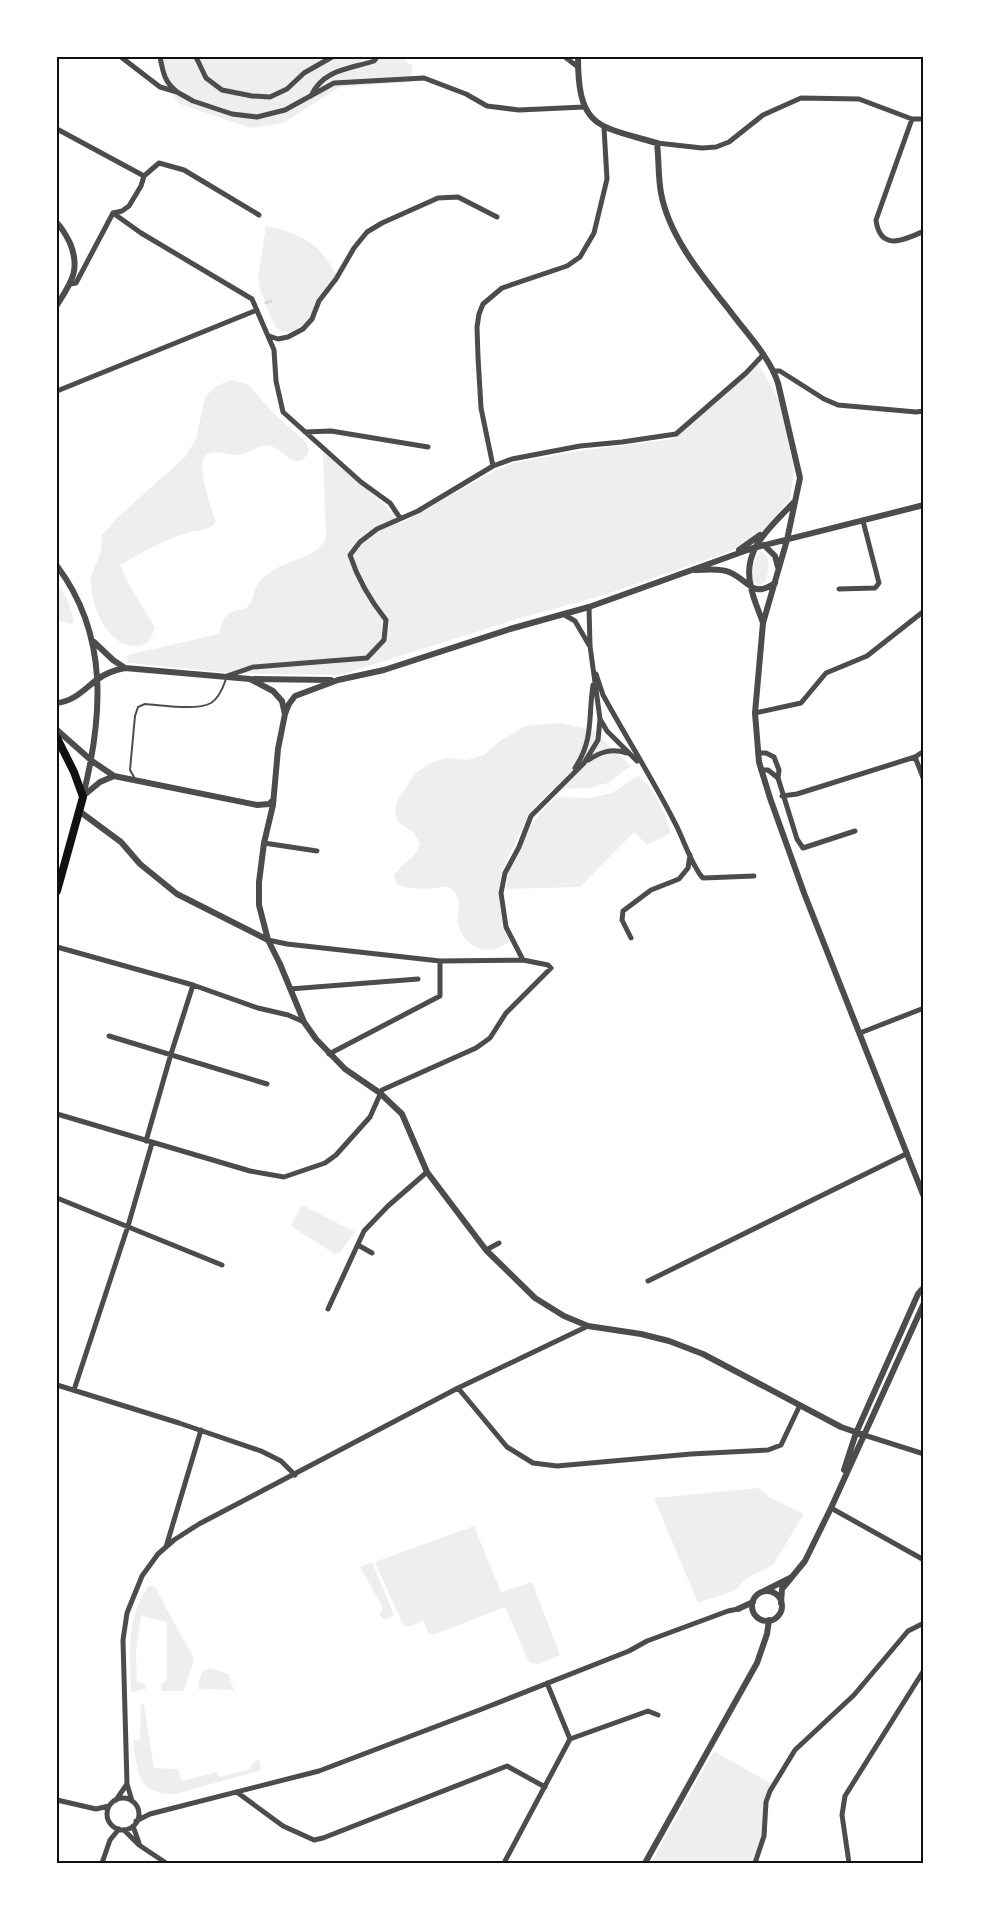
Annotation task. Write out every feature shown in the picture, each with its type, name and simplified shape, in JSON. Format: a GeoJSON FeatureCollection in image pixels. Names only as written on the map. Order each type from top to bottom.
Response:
{"type":"FeatureCollection","features":[{"type":"Feature","properties":{"kind":"main road"},"geometry":{"type":"LineString","coordinates":[[57,738],[74,772],[83,797],[57,891]]}},
{"type":"Feature","properties":{"kind":"street"},"geometry":{"type":"LineString","coordinates":[[120,57],[160,87],[177,92]]}},
{"type":"Feature","properties":{"kind":"street"},"geometry":{"type":"LineString","coordinates":[[160,57],[167,84],[177,92],[192,101],[232,114],[257,117],[285,110],[333,83],[424,78],[466,94],[487,106],[519,110],[584,107]]}},
{"type":"Feature","properties":{"kind":"street"},"geometry":{"type":"LineString","coordinates":[[196,57],[206,78],[222,90],[270,97],[287,89],[304,74],[332,57]]}},
{"type":"Feature","properties":{"kind":"street"},"geometry":{"type":"LineString","coordinates":[[310,98],[315,87],[324,78],[348,67],[374,61],[377,57]]}},
{"type":"Feature","properties":{"kind":"street"},"geometry":{"type":"LineString","coordinates":[[565,57],[578,67]]}},
{"type":"Feature","properties":{"kind":"street"},"geometry":{"type":"LineString","coordinates":[[578,57],[584,107],[592,119],[604,128],[657,143],[702,148],[716,147],[729,142],[763,116],[801,98],[859,99],[912,118],[924,119]]}},
{"type":"Feature","properties":{"kind":"street"},"geometry":{"type":"LineString","coordinates":[[912,118],[876,220],[880,232],[891,240],[904,240],[924,231]]}},
{"type":"Feature","properties":{"kind":"street"},"geometry":{"type":"LineString","coordinates":[[493,466],[481,408],[477,327],[479,314],[483,304],[502,288],[567,266],[580,258],[594,233],[607,179],[604,128]]}},
{"type":"Feature","properties":{"kind":"street"},"geometry":{"type":"LineString","coordinates":[[57,129],[144,176]]}},
{"type":"Feature","properties":{"kind":"street"},"geometry":{"type":"LineString","coordinates":[[657,143],[661,192],[665,209],[681,242],[705,280],[774,371],[799,466],[800,478],[787,540],[763,623],[756,713],[758,753],[761,770],[804,893],[924,1197]]}},
{"type":"Feature","properties":{"kind":"street"},"geometry":{"type":"LineString","coordinates":[[70,284],[76,283],[114,213],[129,206],[144,176],[159,164],[184,170],[259,215]]}},
{"type":"Feature","properties":{"kind":"street"},"geometry":{"type":"LineString","coordinates":[[269,336],[278,339],[288,337],[303,329],[312,319],[319,302],[354,248],[367,231],[382,223],[438,198],[458,197],[497,217]]}},
{"type":"Feature","properties":{"kind":"street"},"geometry":{"type":"LineString","coordinates":[[114,213],[141,233],[252,299],[274,350],[276,381],[283,412],[361,482],[390,503],[400,518]]}},
{"type":"Feature","properties":{"kind":"street"},"geometry":{"type":"LineString","coordinates":[[57,223],[69,241],[76,264],[70,284],[57,305]]}},
{"type":"Feature","properties":{"kind":"street"},"geometry":{"type":"LineString","coordinates":[[57,391],[257,310]]}},
{"type":"Feature","properties":{"kind":"street"},"geometry":{"type":"LineString","coordinates":[[226,677],[253,667],[367,658],[384,640],[386,620],[372,602],[356,574],[350,555],[360,542],[377,529],[418,512],[493,466],[512,459],[580,446],[676,434],[746,373],[763,355]]}},
{"type":"Feature","properties":{"kind":"street"},"geometry":{"type":"LineString","coordinates":[[774,371],[780,372],[838,405],[924,411]]}},
{"type":"Feature","properties":{"kind":"street"},"geometry":{"type":"LineString","coordinates":[[305,432],[331,431],[428,447]]}},
{"type":"Feature","properties":{"kind":"street"},"geometry":{"type":"LineString","coordinates":[[763,623],[750,586],[750,560],[753,548],[795,501]]}},
{"type":"Feature","properties":{"kind":"street"},"geometry":{"type":"LineString","coordinates":[[924,505],[753,548],[589,607],[384,669],[338,680],[296,696],[289,704],[285,714],[278,748],[273,800],[259,882],[259,905],[268,940],[304,1022],[329,1054],[345,1069],[380,1093],[402,1114],[427,1172],[486,1250],[535,1298],[564,1316],[588,1326],[641,1334],[704,1353],[856,1433],[924,1454]]}},
{"type":"Feature","properties":{"kind":"street"},"geometry":{"type":"LineString","coordinates":[[839,589],[875,588],[879,583],[863,521]]}},
{"type":"Feature","properties":{"kind":"street"},"geometry":{"type":"LineString","coordinates":[[726,557],[755,540],[775,523]]}},
{"type":"Feature","properties":{"kind":"street"},"geometry":{"type":"LineString","coordinates":[[765,545],[775,556],[778,568]]}},
{"type":"Feature","properties":{"kind":"street"},"geometry":{"type":"LineString","coordinates":[[57,566],[78,599],[93,642],[97,680],[92,761],[83,797]]}},
{"type":"Feature","properties":{"kind":"street"},"geometry":{"type":"LineString","coordinates":[[692,570],[729,572],[759,590],[775,583]]}},
{"type":"Feature","properties":{"kind":"street"},"geometry":{"type":"LineString","coordinates":[[584,763],[598,740],[600,719],[590,646],[589,607]]}},
{"type":"Feature","properties":{"kind":"street"},"geometry":{"type":"LineString","coordinates":[[756,713],[801,703],[826,673],[867,656],[924,611]]}},
{"type":"Feature","properties":{"kind":"street"},"geometry":{"type":"LineString","coordinates":[[563,614],[575,621],[590,646]]}},
{"type":"Feature","properties":{"kind":"street"},"geometry":{"type":"LineString","coordinates":[[93,642],[125,668]]}},
{"type":"Feature","properties":{"kind":"street"},"geometry":{"type":"LineString","coordinates":[[593,666],[603,695],[674,820],[696,872],[703,878],[754,876]]}},
{"type":"Feature","properties":{"kind":"street"},"geometry":{"type":"LineString","coordinates":[[57,703],[66,702],[86,691],[97,680],[111,672],[125,668],[250,679],[338,680]]}},
{"type":"Feature","properties":{"kind":"street"},"geometry":{"type":"LineString","coordinates":[[250,679],[273,690],[282,701],[285,714]]}},
{"type":"Feature","properties":{"kind":"street"},"geometry":{"type":"LineString","coordinates":[[569,777],[584,753],[590,735],[594,680]]}},
{"type":"Feature","properties":{"kind":"street"},"geometry":{"type":"LineString","coordinates":[[600,719],[607,731],[643,767]]}},
{"type":"Feature","properties":{"kind":"street"},"geometry":{"type":"LineString","coordinates":[[57,730],[92,761],[114,776],[258,805],[269,804],[273,800]]}},
{"type":"Feature","properties":{"kind":"street"},"geometry":{"type":"LineString","coordinates":[[523,960],[506,927],[501,893],[504,873],[519,847],[531,816],[584,763],[606,751],[619,750],[631,755]]}},
{"type":"Feature","properties":{"kind":"street"},"geometry":{"type":"LineString","coordinates":[[782,796],[797,794],[915,757],[924,751]]}},
{"type":"Feature","properties":{"kind":"street"},"geometry":{"type":"LineString","coordinates":[[758,753],[766,753],[774,758],[779,770],[778,778],[782,796],[797,839],[803,848],[855,831]]}},
{"type":"Feature","properties":{"kind":"street"},"geometry":{"type":"LineString","coordinates":[[915,757],[923,772],[924,780]]}},
{"type":"Feature","properties":{"kind":"street"},"geometry":{"type":"LineString","coordinates":[[761,770],[768,770],[778,778]]}},
{"type":"Feature","properties":{"kind":"street"},"geometry":{"type":"LineString","coordinates":[[83,797],[100,782],[114,776]]}},
{"type":"Feature","properties":{"kind":"street"},"geometry":{"type":"LineString","coordinates":[[57,1114],[250,1171],[284,1177],[324,1163],[336,1155],[370,1117],[382,1090],[476,1048],[490,1038],[507,1013],[551,968],[548,965],[523,960],[440,961],[268,940],[177,894],[140,864],[121,842],[79,811]]}},
{"type":"Feature","properties":{"kind":"street"},"geometry":{"type":"LineString","coordinates":[[264,843],[317,851]]}},
{"type":"Feature","properties":{"kind":"street"},"geometry":{"type":"LineString","coordinates":[[631,938],[622,920],[623,911],[651,890],[679,879],[688,868],[690,854]]}},
{"type":"Feature","properties":{"kind":"street"},"geometry":{"type":"LineString","coordinates":[[57,947],[193,985],[304,1022]]}},
{"type":"Feature","properties":{"kind":"street"},"geometry":{"type":"LineString","coordinates":[[329,1054],[440,996],[440,961]]}},
{"type":"Feature","properties":{"kind":"street"},"geometry":{"type":"LineString","coordinates":[[290,989],[418,979]]}},
{"type":"Feature","properties":{"kind":"street"},"geometry":{"type":"LineString","coordinates":[[74,1390],[128,1226],[171,1054],[193,985]]}},
{"type":"Feature","properties":{"kind":"street"},"geometry":{"type":"LineString","coordinates":[[860,1033],[924,1008]]}},
{"type":"Feature","properties":{"kind":"street"},"geometry":{"type":"LineString","coordinates":[[109,1036],[267,1084]]}},
{"type":"Feature","properties":{"kind":"street"},"geometry":{"type":"LineString","coordinates":[[648,1281],[906,1154]]}},
{"type":"Feature","properties":{"kind":"street"},"geometry":{"type":"LineString","coordinates":[[327,1309],[364,1231],[388,1206],[427,1172]]}},
{"type":"Feature","properties":{"kind":"street"},"geometry":{"type":"LineString","coordinates":[[57,1198],[222,1265]]}},
{"type":"Feature","properties":{"kind":"street"},"geometry":{"type":"LineString","coordinates":[[486,1250],[499,1244]]}},
{"type":"Feature","properties":{"kind":"street"},"geometry":{"type":"LineString","coordinates":[[358,1245],[372,1253]]}},
{"type":"Feature","properties":{"kind":"street"},"geometry":{"type":"LineString","coordinates":[[760,1619],[769,1620],[780,1612],[782,1589],[805,1561],[831,1509],[856,1433],[918,1294],[924,1287]]}},
{"type":"Feature","properties":{"kind":"street"},"geometry":{"type":"LineString","coordinates":[[835,1497],[924,1303]]}},
{"type":"Feature","properties":{"kind":"street"},"geometry":{"type":"LineString","coordinates":[[150,1814],[137,1808],[126,1784],[123,1640],[126,1613],[142,1576],[166,1547],[199,1524],[458,1388],[588,1326]]}},
{"type":"Feature","properties":{"kind":"street"},"geometry":{"type":"LineString","coordinates":[[57,1385],[201,1430],[281,1461],[295,1475]]}},
{"type":"Feature","properties":{"kind":"street"},"geometry":{"type":"LineString","coordinates":[[458,1388],[507,1447],[533,1463],[557,1466],[768,1450],[781,1445],[800,1405]]}},
{"type":"Feature","properties":{"kind":"street"},"geometry":{"type":"LineString","coordinates":[[166,1547],[201,1430]]}},
{"type":"Feature","properties":{"kind":"street"},"geometry":{"type":"LineString","coordinates":[[831,1509],[924,1560]]}},
{"type":"Feature","properties":{"kind":"street"},"geometry":{"type":"LineString","coordinates":[[110,1840],[121,1829],[150,1814],[319,1771],[629,1651],[647,1641],[738,1609],[753,1602],[761,1592],[795,1574]]}},
{"type":"Feature","properties":{"kind":"street"},"geometry":{"type":"LineString","coordinates":[[761,1592],[774,1593],[782,1603]]}},
{"type":"Feature","properties":{"kind":"street"},"geometry":{"type":"LineString","coordinates":[[753,1602],[754,1612],[760,1619],[766,1634]]}},
{"type":"Feature","properties":{"kind":"street"},"geometry":{"type":"LineString","coordinates":[[738,1609],[754,1612]]}},
{"type":"Feature","properties":{"kind":"street"},"geometry":{"type":"LineString","coordinates":[[645,1863],[757,1663],[769,1620]]}},
{"type":"Feature","properties":{"kind":"street"},"geometry":{"type":"LineString","coordinates":[[755,1863],[765,1836],[766,1802],[770,1791],[795,1750],[854,1695],[908,1631],[924,1623]]}},
{"type":"Feature","properties":{"kind":"street"},"geometry":{"type":"LineString","coordinates":[[849,1863],[842,1815],[845,1796],[924,1670]]}},
{"type":"Feature","properties":{"kind":"street"},"geometry":{"type":"LineString","coordinates":[[547,1683],[570,1739]]}},
{"type":"Feature","properties":{"kind":"street"},"geometry":{"type":"LineString","coordinates":[[504,1863],[570,1739],[648,1711],[658,1715]]}},
{"type":"Feature","properties":{"kind":"street"},"geometry":{"type":"LineString","coordinates":[[238,1793],[283,1826],[314,1840],[507,1766],[545,1787]]}},
{"type":"Feature","properties":{"kind":"street"},"geometry":{"type":"LineString","coordinates":[[57,1800],[96,1809],[109,1806],[116,1800],[126,1784]]}},
{"type":"Feature","properties":{"kind":"street"},"geometry":{"type":"LineString","coordinates":[[116,1800],[124,1798],[132,1801]]}},
{"type":"Feature","properties":{"kind":"street"},"geometry":{"type":"LineString","coordinates":[[102,1863],[110,1840],[107,1815],[109,1806]]}},
{"type":"Feature","properties":{"kind":"street"},"geometry":{"type":"LineString","coordinates":[[137,1808],[135,1823],[139,1845]]}},
{"type":"Feature","properties":{"kind":"street"},"geometry":{"type":"LineString","coordinates":[[96,1809],[109,1822],[166,1863]]}},
{"type":"Feature","properties":{"kind":"lane"},"geometry":{"type":"LineString","coordinates":[[137,781],[130,770],[135,716],[138,707],[146,704],[199,706],[209,704],[216,699],[226,677]]}},
{"type":"Feature","properties":{"kind":"shaded area"},"geometry":{"type":"Polygon","coordinates":[[[158,57],[405,57],[405,61],[412,65],[411,82],[340,87],[283,123],[251,128],[180,104],[164,84],[158,57]]]}},
{"type":"Feature","properties":{"kind":"shaded area"},"geometry":{"type":"Polygon","coordinates":[[[266,226],[290,232],[308,241],[323,254],[336,274],[310,316],[292,331],[283,332],[274,325],[260,289],[258,278],[266,226]]]}},
{"type":"Feature","properties":{"kind":"shaded area"},"geometry":{"type":"Polygon","coordinates":[[[758,364],[779,400],[794,470],[790,500],[757,537],[729,552],[604,595],[520,618],[340,675],[231,673],[128,663],[127,655],[219,634],[225,617],[229,613],[248,606],[256,587],[265,576],[279,567],[309,555],[321,545],[326,538],[323,452],[385,505],[400,524],[494,471],[514,463],[579,451],[673,439],[758,364]]]}},
{"type":"Feature","properties":{"kind":"shaded area"},"geometry":{"type":"Polygon","coordinates":[[[231,380],[248,384],[272,412],[307,443],[309,451],[300,461],[291,460],[269,446],[261,446],[238,455],[214,452],[205,457],[204,484],[216,521],[214,524],[205,529],[172,538],[120,565],[155,628],[146,643],[137,646],[127,645],[110,634],[99,616],[92,595],[91,579],[100,555],[101,536],[117,518],[185,457],[196,439],[205,397],[216,386],[231,380]]]}},
{"type":"Feature","properties":{"kind":"shaded area"},"geometry":{"type":"Polygon","coordinates":[[[762,552],[767,558],[768,569],[766,581],[759,586],[753,581],[752,574],[756,556],[762,552]]]}},
{"type":"Feature","properties":{"kind":"shaded area"},"geometry":{"type":"Polygon","coordinates":[[[57,582],[69,603],[74,622],[71,624],[57,620],[57,582]]]}},
{"type":"Feature","properties":{"kind":"shaded area"},"geometry":{"type":"Polygon","coordinates":[[[560,723],[593,730],[631,766],[608,783],[589,788],[553,789],[528,815],[502,871],[498,892],[503,928],[510,941],[494,949],[479,948],[472,945],[461,932],[458,923],[458,899],[452,890],[446,886],[421,889],[397,885],[394,876],[420,844],[414,833],[398,822],[395,812],[397,801],[415,774],[428,764],[446,758],[467,760],[484,755],[500,741],[525,726],[560,723]]]}},
{"type":"Feature","properties":{"kind":"shaded area"},"geometry":{"type":"Polygon","coordinates":[[[638,776],[659,802],[671,833],[647,845],[634,832],[580,887],[507,889],[510,863],[515,850],[529,827],[556,797],[589,798],[612,793],[638,776]]]}},
{"type":"Feature","properties":{"kind":"shaded area"},"geometry":{"type":"Polygon","coordinates":[[[302,1205],[355,1232],[340,1252],[335,1254],[291,1226],[302,1205]]]}},
{"type":"Feature","properties":{"kind":"shaded area"},"geometry":{"type":"Polygon","coordinates":[[[759,1488],[769,1497],[804,1514],[773,1565],[747,1578],[734,1591],[698,1603],[654,1498],[759,1488]]]}},
{"type":"Feature","properties":{"kind":"shaded area"},"geometry":{"type":"Polygon","coordinates":[[[474,1526],[501,1592],[532,1582],[560,1655],[538,1664],[531,1663],[505,1607],[433,1635],[428,1633],[423,1621],[408,1627],[403,1625],[375,1562],[474,1526]]]}},
{"type":"Feature","properties":{"kind":"shaded area"},"geometry":{"type":"Polygon","coordinates":[[[372,1562],[394,1615],[384,1620],[379,1614],[383,1608],[360,1567],[372,1562]]]}},
{"type":"Feature","properties":{"kind":"shaded area"},"geometry":{"type":"Polygon","coordinates":[[[149,1586],[155,1587],[194,1659],[184,1691],[161,1691],[161,1685],[167,1680],[167,1622],[141,1616],[136,1651],[137,1681],[145,1685],[146,1689],[131,1692],[130,1651],[133,1623],[136,1610],[149,1586]]]}},
{"type":"Feature","properties":{"kind":"shaded area"},"geometry":{"type":"Polygon","coordinates":[[[209,1668],[228,1674],[234,1690],[198,1689],[201,1673],[209,1668]]]}},
{"type":"Feature","properties":{"kind":"shaded area"},"geometry":{"type":"Polygon","coordinates":[[[141,1703],[144,1705],[154,1768],[178,1769],[182,1781],[217,1772],[219,1777],[250,1769],[253,1762],[258,1760],[261,1770],[176,1794],[153,1791],[141,1779],[134,1751],[133,1740],[140,1739],[141,1703]]]}},
{"type":"Feature","properties":{"kind":"shaded area"},"geometry":{"type":"Polygon","coordinates":[[[714,1751],[772,1784],[763,1836],[754,1863],[651,1863],[714,1751]]]}},
{"type":"Feature","properties":{"kind":"waterway"},"geometry":{"type":"LineString","coordinates":[[266,303],[271,301]]}}]}
